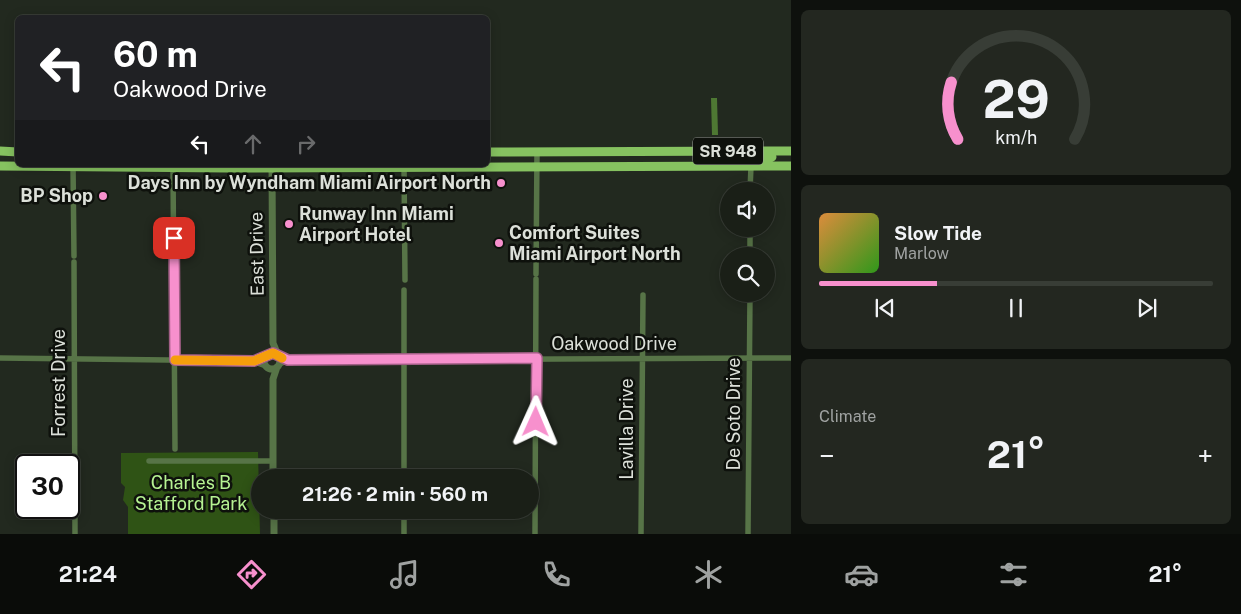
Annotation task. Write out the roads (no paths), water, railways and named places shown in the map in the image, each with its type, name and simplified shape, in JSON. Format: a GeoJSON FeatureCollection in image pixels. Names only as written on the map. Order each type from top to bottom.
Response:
{"type":"FeatureCollection","features":[{"type":"Feature","properties":{"kind":"main road","name":"SR 948"},"geometry":{"type":"LineString","coordinates":[[490,152],[790,151]]}},
{"type":"Feature","properties":{"kind":"main road"},"geometry":{"type":"LineString","coordinates":[[751,166],[756,158],[779,157],[790,151]]}},
{"type":"Feature","properties":{"kind":"main road"},"geometry":{"type":"LineString","coordinates":[[0,152],[15,152]]}},
{"type":"Feature","properties":{"kind":"main road"},"geometry":{"type":"LineString","coordinates":[[666,152],[666,166]]}},
{"type":"Feature","properties":{"kind":"main road","name":"SR 948"},"geometry":{"type":"LineString","coordinates":[[0,166],[15,166]]}},
{"type":"Feature","properties":{"kind":"main road","name":"SR 948"},"geometry":{"type":"LineString","coordinates":[[490,166],[791,166]]}},
{"type":"Feature","properties":{"kind":"street"},"geometry":{"type":"LineString","coordinates":[[535,534],[537,152]]}},
{"type":"Feature","properties":{"kind":"street"},"geometry":{"type":"LineString","coordinates":[[750,182],[751,166]]}},
{"type":"Feature","properties":{"kind":"street","name":"Forrest Drive"},"geometry":{"type":"LineString","coordinates":[[74,167],[75,534]]}},
{"type":"Feature","properties":{"kind":"street"},"geometry":{"type":"LineString","coordinates":[[173,167],[174,448]]}},
{"type":"Feature","properties":{"kind":"street","name":"East Drive"},"geometry":{"type":"LineString","coordinates":[[272,167],[273,342],[278,361]]}},
{"type":"Feature","properties":{"kind":"street"},"geometry":{"type":"LineString","coordinates":[[404,167],[405,280]]}},
{"type":"Feature","properties":{"kind":"street"},"geometry":{"type":"LineString","coordinates":[[404,290],[404,469]]}},
{"type":"Feature","properties":{"kind":"street","name":"Lavilla Drive"},"geometry":{"type":"LineString","coordinates":[[642,534],[643,295]]}},
{"type":"Feature","properties":{"kind":"street","name":"De Soto Drive"},"geometry":{"type":"LineString","coordinates":[[748,534],[750,302]]}},
{"type":"Feature","properties":{"kind":"street","name":"East Drive"},"geometry":{"type":"LineString","coordinates":[[267,355],[273,342]]}},
{"type":"Feature","properties":{"kind":"street"},"geometry":{"type":"LineString","coordinates":[[254,361],[273,353],[278,361],[273,379],[274,469]]}},
{"type":"Feature","properties":{"kind":"street"},"geometry":{"type":"LineString","coordinates":[[267,355],[264,361],[273,379]]}},
{"type":"Feature","properties":{"kind":"street"},"geometry":{"type":"LineString","coordinates":[[0,358],[254,361],[272,369],[278,361]]}},
{"type":"Feature","properties":{"kind":"street","name":"Oakwood Drive"},"geometry":{"type":"LineString","coordinates":[[278,361],[791,358]]}},
{"type":"Feature","properties":{"kind":"street"},"geometry":{"type":"LineString","coordinates":[[149,461],[273,460]]}},
{"type":"Feature","properties":{"kind":"street"},"geometry":{"type":"LineString","coordinates":[[274,519],[274,534]]}},
{"type":"Feature","properties":{"kind":"street"},"geometry":{"type":"LineString","coordinates":[[404,519],[404,534]]}},
{"type":"Feature","properties":{"kind":"place","name":"Days Inn by Wyndham Miami Airport North"},"geometry":{"type":"Point","coordinates":[501,183]}},
{"type":"Feature","properties":{"kind":"place","name":"BP Shop"},"geometry":{"type":"Point","coordinates":[103,196]}},
{"type":"Feature","properties":{"kind":"place","name":"Runway Inn Miami Airport Hotel"},"geometry":{"type":"Point","coordinates":[289,224]}},
{"type":"Feature","properties":{"kind":"place","name":"Comfort Suites Miami Airport North"},"geometry":{"type":"Point","coordinates":[499,243]}},
{"type":"Feature","properties":{"kind":"park label","name":"Charles B Stafford Park"},"geometry":{"type":"Point","coordinates":[191,493]}}]}
